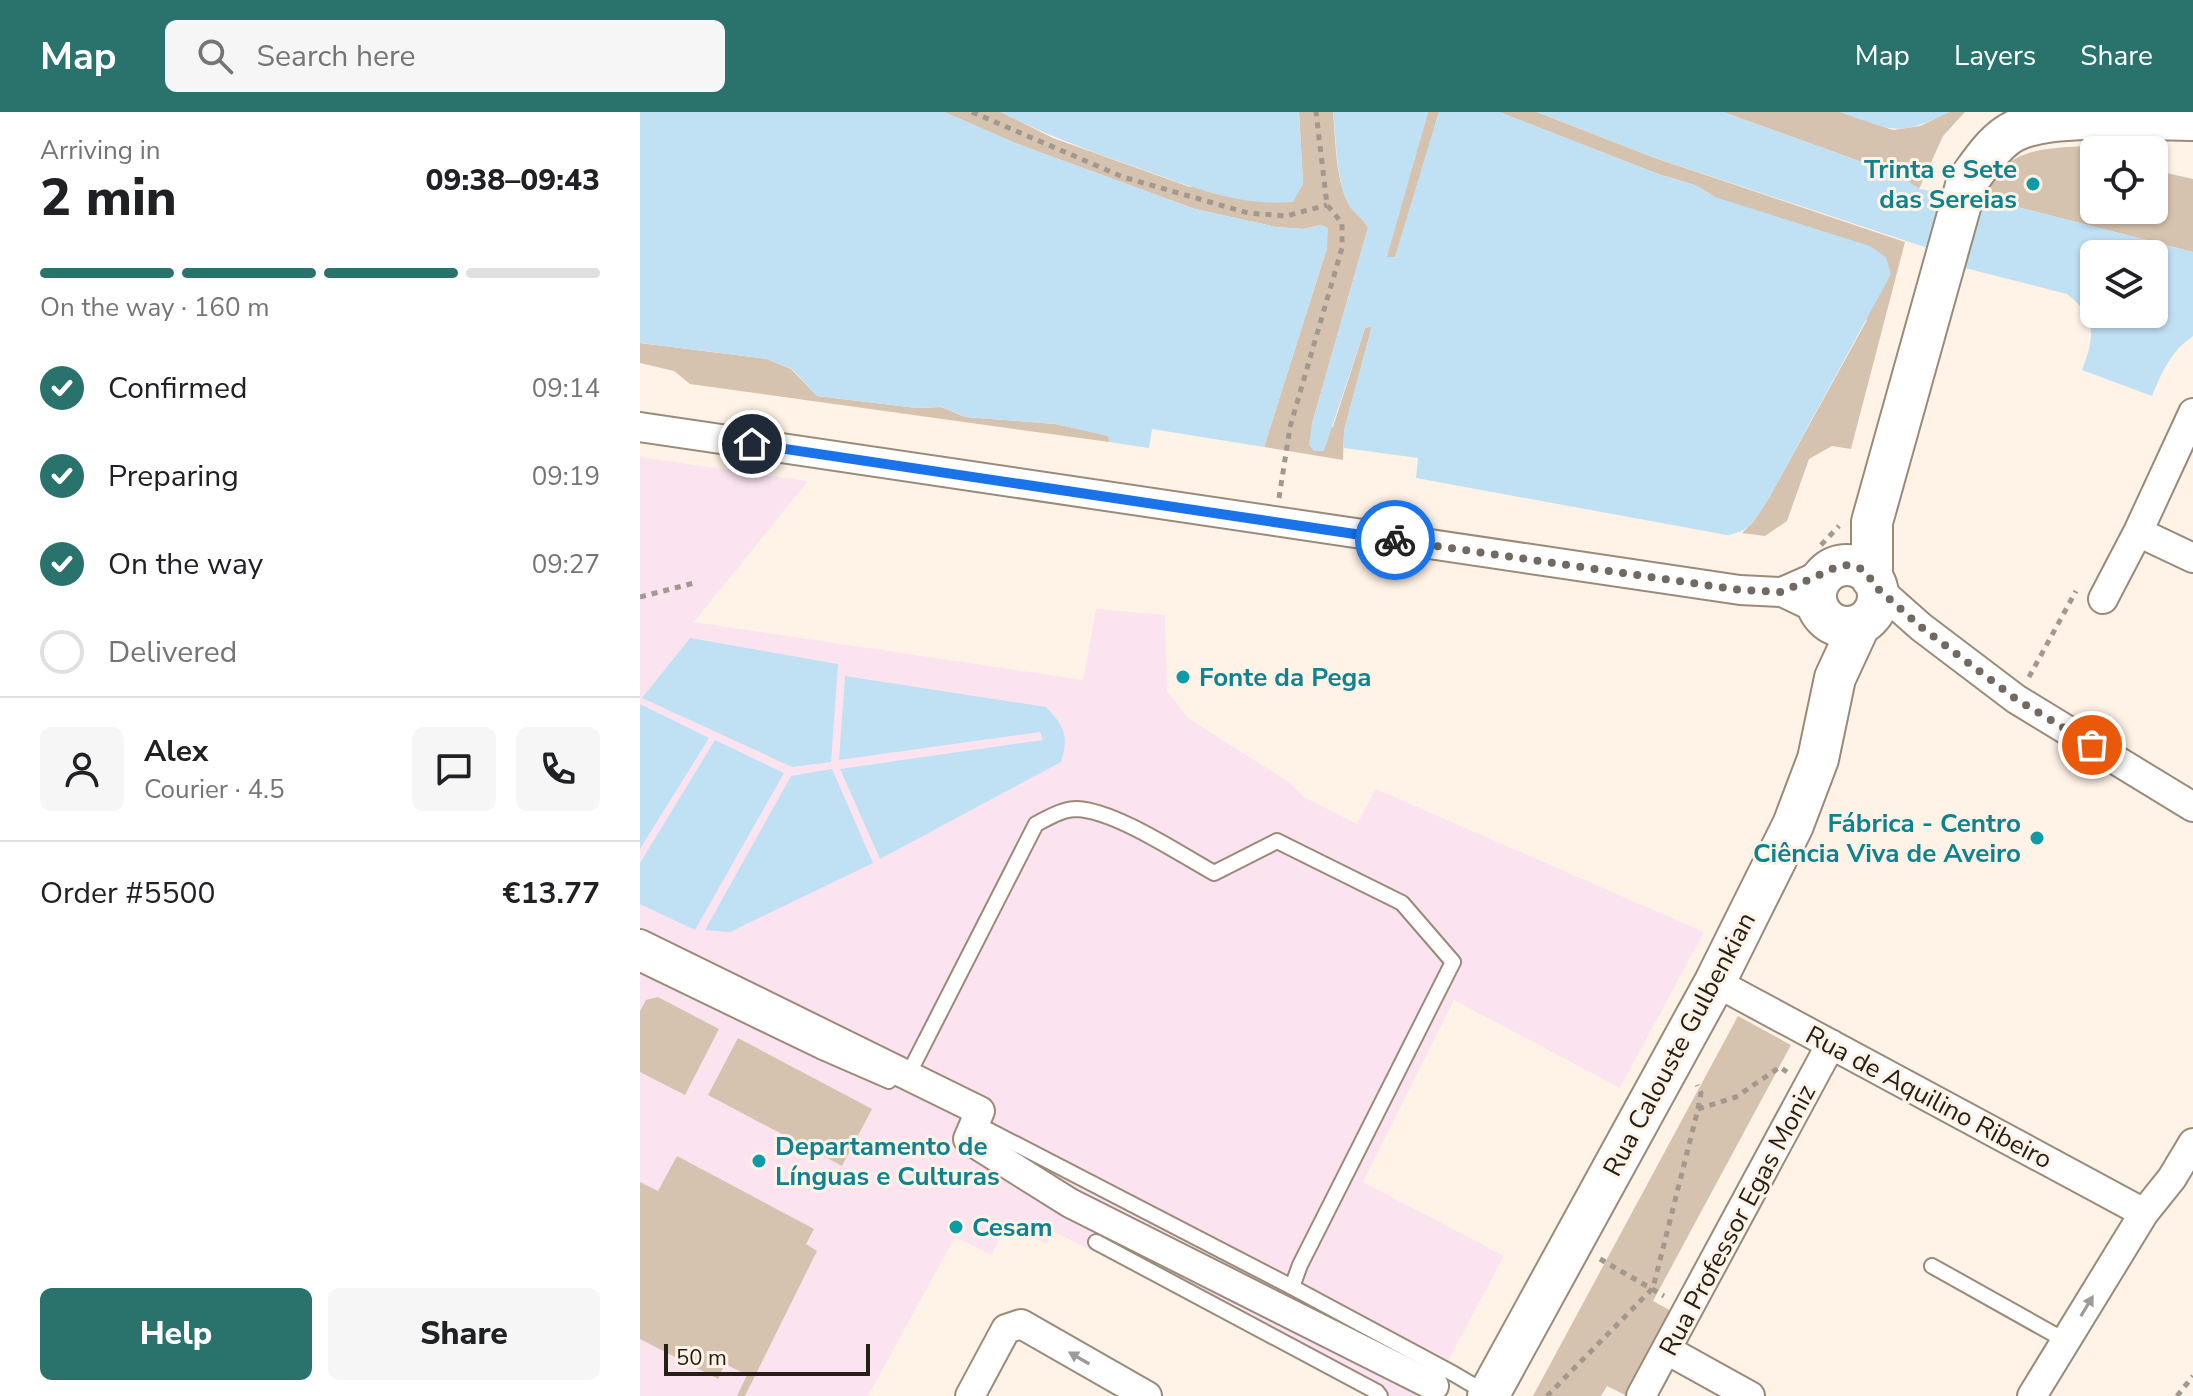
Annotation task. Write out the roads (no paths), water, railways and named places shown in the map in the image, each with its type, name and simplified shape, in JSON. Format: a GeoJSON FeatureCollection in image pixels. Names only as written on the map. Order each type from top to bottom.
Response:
{"type":"FeatureCollection","features":[{"type":"Feature","properties":{"kind":"main road","name":"Rua Calouste Gulbenkian"},"geometry":{"type":"LineString","coordinates":[[1488,1395],[1715,982],[1793,825],[1818,759],[1835,678],[1844,592],[1859,519],[1967,182],[1994,147],[2017,130],[2050,122],[2193,120]]}},
{"type":"Feature","properties":{"kind":"street"},"geometry":{"type":"LineString","coordinates":[[2103,599],[2193,413]]}},
{"type":"Feature","properties":{"kind":"street"},"geometry":{"type":"LineString","coordinates":[[640,427],[1277,509],[1740,590],[1844,592],[1921,627],[2016,699],[2193,807]]}},
{"type":"Feature","properties":{"kind":"street"},"geometry":{"type":"LineString","coordinates":[[2138,532],[2193,558]]}},
{"type":"Feature","properties":{"kind":"street"},"geometry":{"type":"LineString","coordinates":[[640,944],[905,1081],[980,1111],[968,1139],[1070,1203],[1434,1386]]}},
{"type":"Feature","properties":{"kind":"street","name":"Rua de Aquilino Ribeiro"},"geometry":{"type":"LineString","coordinates":[[1715,982],[2144,1213]]}},
{"type":"Feature","properties":{"kind":"street","name":"Rua Professor Egas Moniz"},"geometry":{"type":"LineString","coordinates":[[1641,1396],[1831,1044]]}},
{"type":"Feature","properties":{"kind":"street"},"geometry":{"type":"LineString","coordinates":[[2032,1396],[2144,1213],[2172,1178],[2193,1143]]}},
{"type":"Feature","properties":{"kind":"street"},"geometry":{"type":"LineString","coordinates":[[970,1396],[1006,1329],[1021,1324],[1147,1396]]}},
{"type":"Feature","properties":{"kind":"street"},"geometry":{"type":"LineString","coordinates":[[1667,1350],[1750,1396]]}},
{"type":"Feature","properties":{"kind":"lane"},"geometry":{"type":"LineString","coordinates":[[640,965],[820,1051],[905,1081],[1036,824],[1075,809],[1107,815],[1214,873],[1277,841],[1402,903],[1453,962],[1292,1287]]}},
{"type":"Feature","properties":{"kind":"lane"},"geometry":{"type":"LineString","coordinates":[[975,1123],[1292,1287],[1488,1395]]}},
{"type":"Feature","properties":{"kind":"lane"},"geometry":{"type":"LineString","coordinates":[[1096,1242],[1380,1396]]}},
{"type":"Feature","properties":{"kind":"lane"},"geometry":{"type":"LineString","coordinates":[[1932,1266],[2066,1341]]}},
{"type":"Feature","properties":{"kind":"water"},"geometry":{"type":"Polygon","coordinates":[[[640,112],[944,112],[1020,145],[1195,209],[1276,227],[1303,229],[1321,225],[1328,228],[1327,248],[1264,447],[1152,429],[1149,448],[1109,442],[1108,436],[1056,424],[965,417],[941,407],[917,408],[817,396],[792,369],[767,359],[640,343],[640,112]]]}},
{"type":"Feature","properties":{"kind":"water"},"geometry":{"type":"Polygon","coordinates":[[[1001,112],[1299,112],[1303,184],[1293,202],[1236,199],[1089,151],[1001,112]]]}},
{"type":"Feature","properties":{"kind":"water"},"geometry":{"type":"Polygon","coordinates":[[[1333,112],[1428,112],[1387,257],[1395,257],[1439,112],[1499,112],[1658,174],[1695,185],[1715,197],[1870,246],[1886,257],[1891,274],[1753,522],[1727,535],[1416,478],[1418,458],[1344,448],[1344,431],[1372,326],[1365,328],[1324,451],[1314,451],[1309,445],[1312,424],[1368,228],[1350,206],[1344,192],[1333,112]]]}},
{"type":"Feature","properties":{"kind":"water"},"geometry":{"type":"Polygon","coordinates":[[[1537,112],[1723,112],[1898,175],[1919,189],[1982,198],[2146,240],[2080,240],[2080,306],[2067,294],[1965,268],[1961,259],[1655,158],[1537,112]]]}},
{"type":"Feature","properties":{"kind":"water"},"geometry":{"type":"Polygon","coordinates":[[[1840,112],[1949,112],[1917,126],[1894,128],[1840,112]]]}},
{"type":"Feature","properties":{"kind":"water"},"geometry":{"type":"Polygon","coordinates":[[[2168,246],[2193,252],[2193,336],[2173,355],[2152,396],[2082,370],[2091,328],[2168,328],[2168,246]]]}},
{"type":"Feature","properties":{"kind":"water"},"geometry":{"type":"Polygon","coordinates":[[[690,638],[838,664],[831,762],[792,767],[642,698],[690,638]]]}},
{"type":"Feature","properties":{"kind":"water"},"geometry":{"type":"Polygon","coordinates":[[[845,676],[1046,707],[1064,732],[1061,762],[880,859],[840,769],[1043,740],[1040,732],[839,760],[845,676]]]}},
{"type":"Feature","properties":{"kind":"water"},"geometry":{"type":"Polygon","coordinates":[[[640,704],[709,738],[640,849],[640,704]]]}},
{"type":"Feature","properties":{"kind":"water"},"geometry":{"type":"Polygon","coordinates":[[[715,740],[784,773],[695,930],[640,904],[640,863],[715,740]]]}},
{"type":"Feature","properties":{"kind":"water"},"geometry":{"type":"Polygon","coordinates":[[[832,769],[873,863],[730,932],[705,930],[791,776],[832,769]]]}},
{"type":"Feature","properties":{"kind":"place","name":"Trinta e Sete das Sereias"},"geometry":{"type":"Point","coordinates":[2033,184]}},
{"type":"Feature","properties":{"kind":"place","name":"Fonte da Pega"},"geometry":{"type":"Point","coordinates":[1183,677]}},
{"type":"Feature","properties":{"kind":"place","name":"Fábrica - Centro Ciência Viva de Aveiro"},"geometry":{"type":"Point","coordinates":[2037,838]}},
{"type":"Feature","properties":{"kind":"place","name":"Departamento de Línguas e Culturas"},"geometry":{"type":"Point","coordinates":[759,1161]}},
{"type":"Feature","properties":{"kind":"place","name":"Cesam"},"geometry":{"type":"Point","coordinates":[956,1227]}}]}
